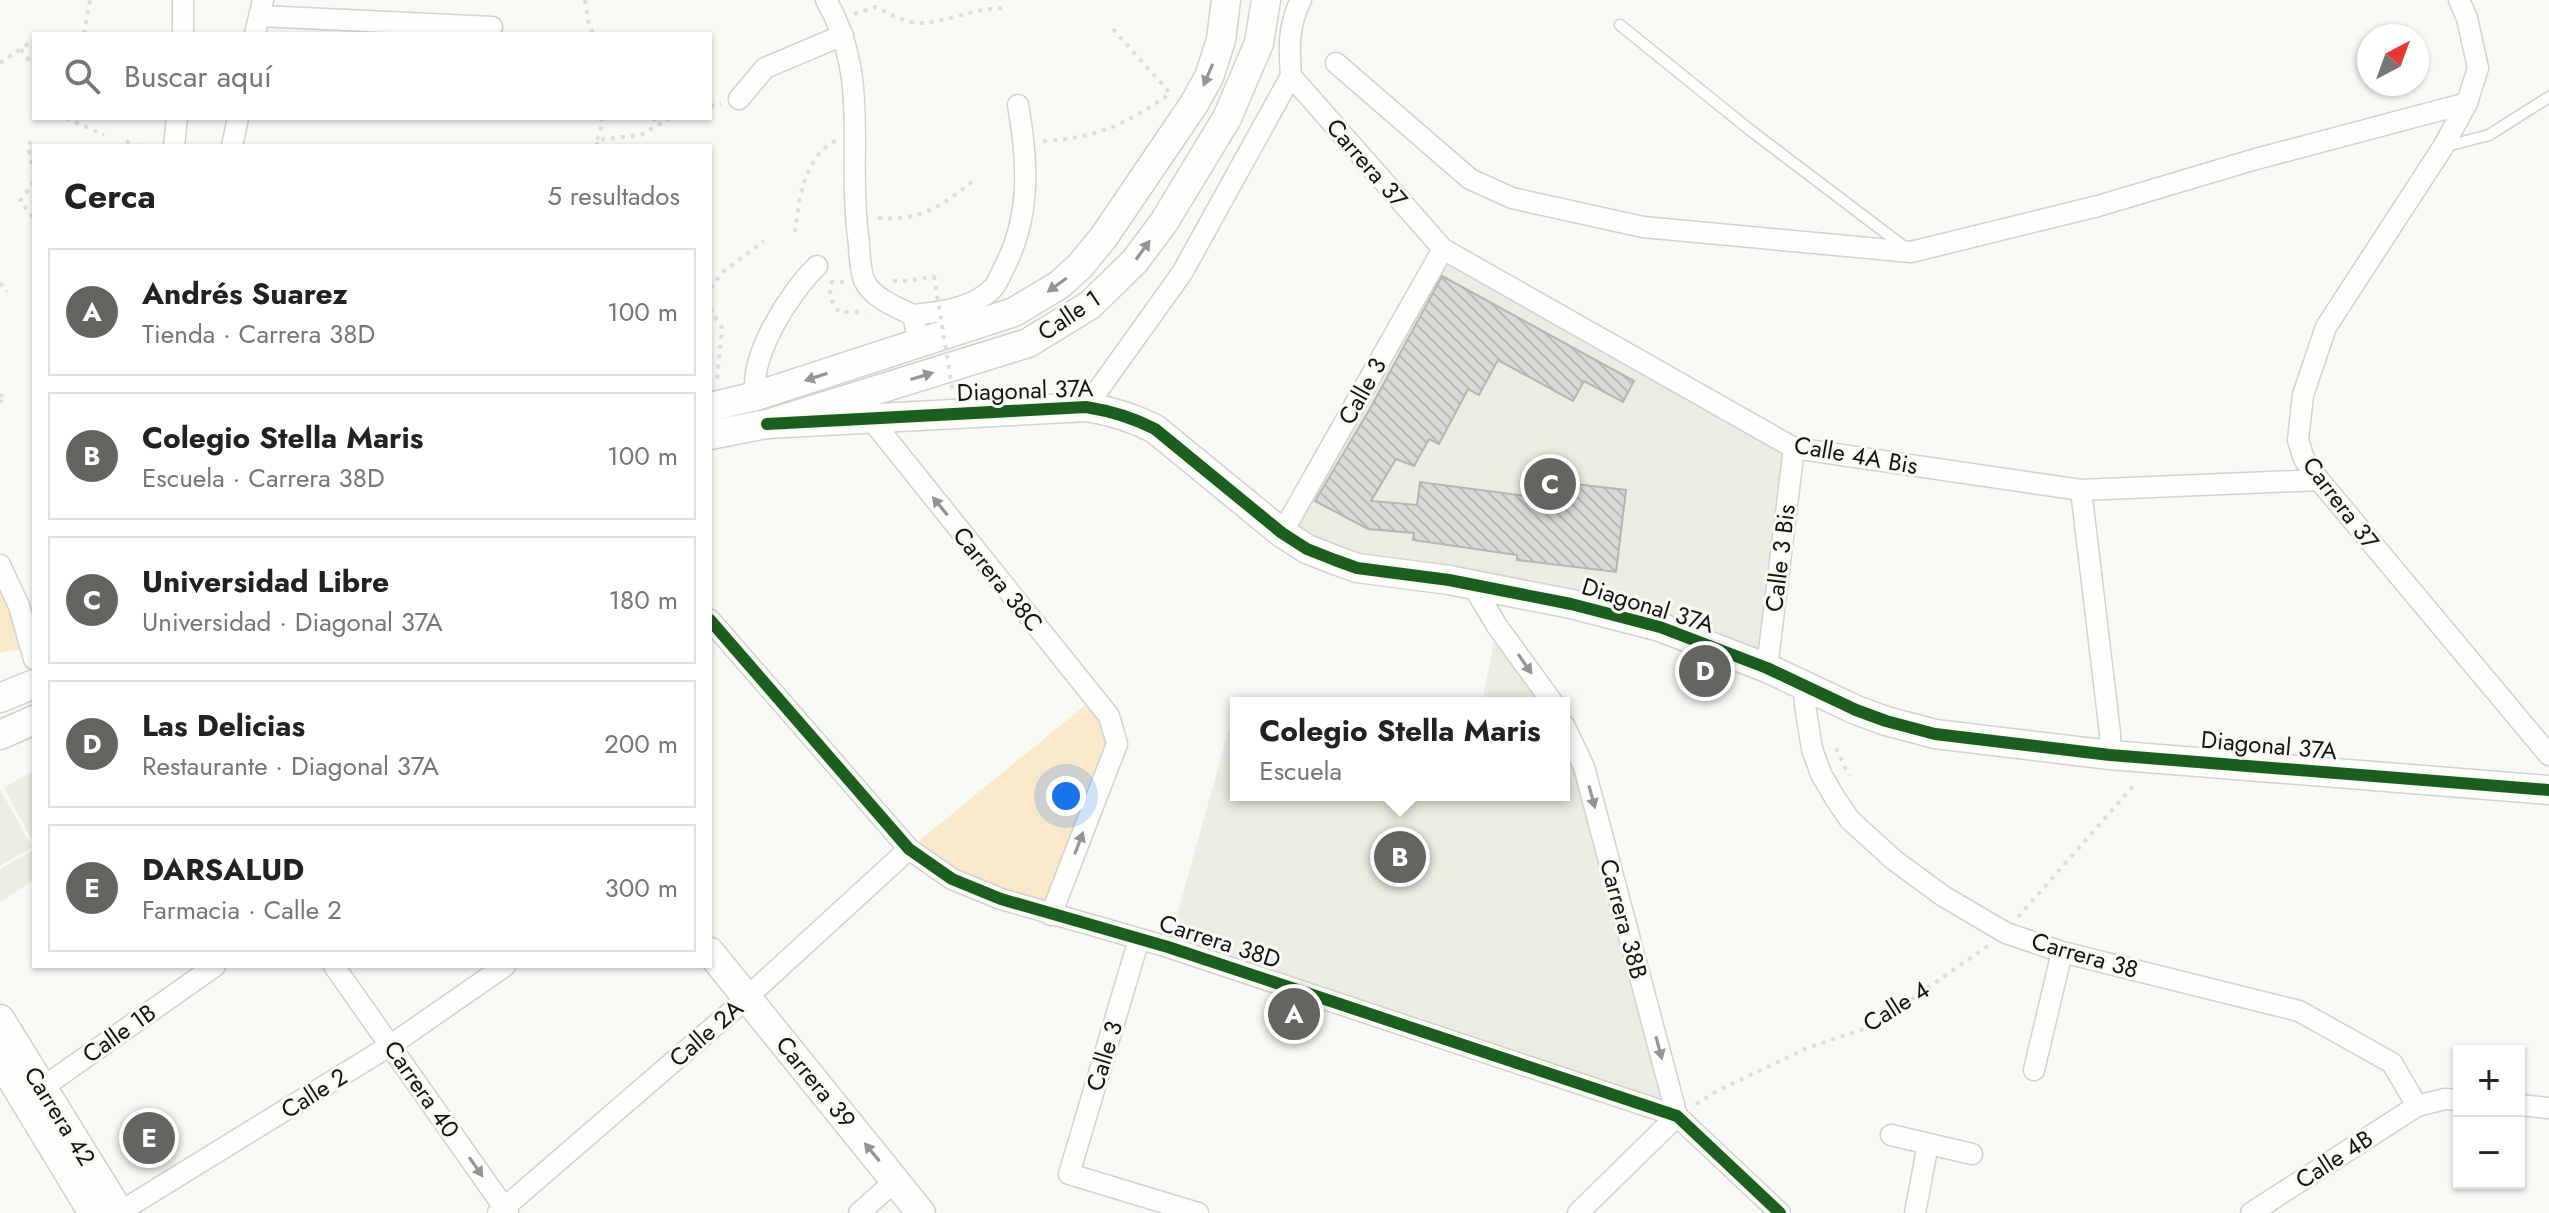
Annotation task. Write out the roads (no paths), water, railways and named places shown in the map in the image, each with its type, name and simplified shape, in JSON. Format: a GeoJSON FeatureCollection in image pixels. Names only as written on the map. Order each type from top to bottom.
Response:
{"type":"FeatureCollection","features":[{"type":"Feature","properties":{"kind":"street"},"geometry":{"type":"LineString","coordinates":[[183,0],[183,32]]}},
{"type":"Feature","properties":{"kind":"street"},"geometry":{"type":"LineString","coordinates":[[826,0],[840,29],[855,81],[855,216],[864,281],[916,329],[943,311],[975,301],[994,287],[1014,249],[1023,215],[1027,167],[1018,105]]}},
{"type":"Feature","properties":{"kind":"street","name":"Calle 1"},"geometry":{"type":"LineString","coordinates":[[713,396],[756,396],[916,329],[1014,312],[1059,285],[1080,266],[1152,169],[1194,104],[1209,77],[1221,40],[1226,0]]}},
{"type":"Feature","properties":{"kind":"street","name":"Calle 1"},"geometry":{"type":"LineString","coordinates":[[712,435],[767,424],[1028,343],[1073,317],[1107,290],[1135,261],[1164,222],[1227,118],[1256,54],[1266,0]]}},
{"type":"Feature","properties":{"kind":"street"},"geometry":{"type":"LineString","coordinates":[[1086,407],[1182,273],[1291,76],[1289,48],[1292,22],[1301,0]]}},
{"type":"Feature","properties":{"kind":"street","name":"Carrera 37"},"geometry":{"type":"LineString","coordinates":[[2459,0],[2467,18],[2478,68],[2467,103],[2443,147],[2326,327],[2303,395],[2298,440],[2304,459],[2319,480],[2549,755]]}},
{"type":"Feature","properties":{"kind":"street"},"geometry":{"type":"LineString","coordinates":[[259,17],[492,27]]}},
{"type":"Feature","properties":{"kind":"street"},"geometry":{"type":"LineString","coordinates":[[739,99],[765,68],[840,29]]}},
{"type":"Feature","properties":{"kind":"street"},"geometry":{"type":"LineString","coordinates":[[1336,63],[1470,179],[1512,198],[1643,227],[1911,252],[2098,206],[2256,159],[2467,103]]}},
{"type":"Feature","properties":{"kind":"street","name":"Carrera 37"},"geometry":{"type":"LineString","coordinates":[[1291,76],[1443,249]]}},
{"type":"Feature","properties":{"kind":"street"},"geometry":{"type":"LineString","coordinates":[[174,144],[177,120]]}},
{"type":"Feature","properties":{"kind":"street"},"geometry":{"type":"LineString","coordinates":[[232,144],[238,120]]}},
{"type":"Feature","properties":{"kind":"street","name":"Calle 4A Bis"},"geometry":{"type":"LineString","coordinates":[[1443,249],[1794,448],[2081,490],[2319,480]]}},
{"type":"Feature","properties":{"kind":"street","name":"Calle 3"},"geometry":{"type":"LineString","coordinates":[[1282,533],[1443,249]]}},
{"type":"Feature","properties":{"kind":"street"},"geometry":{"type":"LineString","coordinates":[[756,396],[754,379],[767,340],[782,311],[817,266]]}},
{"type":"Feature","properties":{"kind":"street","name":"Diagonal 37A"},"geometry":{"type":"LineString","coordinates":[[767,424],[1086,407],[1122,414],[1155,429],[1282,533],[1307,549],[1357,568],[1472,584],[1571,604],[1660,627],[1767,668],[1886,721],[1935,734],[2110,755],[2549,790]]}},
{"type":"Feature","properties":{"kind":"street","name":"Carrera 38C"},"geometry":{"type":"LineString","coordinates":[[870,418],[1109,716],[1117,744],[1051,915]]}},
{"type":"Feature","properties":{"kind":"street","name":"Calle 3 Bis"},"geometry":{"type":"LineString","coordinates":[[1767,668],[1794,448]]}},
{"type":"Feature","properties":{"kind":"street"},"geometry":{"type":"LineString","coordinates":[[2081,490],[2110,755]]}},
{"type":"Feature","properties":{"kind":"street"},"geometry":{"type":"LineString","coordinates":[[0,565],[19,606],[32,652]]}},
{"type":"Feature","properties":{"kind":"street"},"geometry":{"type":"LineString","coordinates":[[1472,584],[1497,626],[1549,697]]}},
{"type":"Feature","properties":{"kind":"street","name":"Carrera 38D"},"geometry":{"type":"LineString","coordinates":[[712,622],[909,849],[952,879],[1001,899],[1139,939],[1677,1116],[1780,1213]]}},
{"type":"Feature","properties":{"kind":"street"},"geometry":{"type":"LineString","coordinates":[[0,698],[32,685]]}},
{"type":"Feature","properties":{"kind":"street","name":"Carrera 38"},"geometry":{"type":"LineString","coordinates":[[1804,685],[1812,749],[1821,774],[1850,820],[1894,860],[1943,896],[2006,933],[2062,952],[2299,1011],[2392,1063],[2417,1106]]}},
{"type":"Feature","properties":{"kind":"street"},"geometry":{"type":"LineString","coordinates":[[0,735],[32,721]]}},
{"type":"Feature","properties":{"kind":"street","name":"Carrera 38B"},"geometry":{"type":"LineString","coordinates":[[1570,738],[1584,767],[1677,1116]]}},
{"type":"Feature","properties":{"kind":"street","name":"Calle 2A"},"geometry":{"type":"LineString","coordinates":[[504,1211],[747,998],[909,849]]}},
{"type":"Feature","properties":{"kind":"street","name":"Calle 3"},"geometry":{"type":"LineString","coordinates":[[1139,939],[1069,1174],[1198,1213]]}},
{"type":"Feature","properties":{"kind":"street"},"geometry":{"type":"LineString","coordinates":[[2034,1070],[2062,952]]}},
{"type":"Feature","properties":{"kind":"street","name":"Carrera 39"},"geometry":{"type":"LineString","coordinates":[[712,954],[921,1213]]}},
{"type":"Feature","properties":{"kind":"street","name":"Calle 1B"},"geometry":{"type":"LineString","coordinates":[[34,1094],[212,968]]}},
{"type":"Feature","properties":{"kind":"street","name":"Carrera 40"},"geometry":{"type":"LineString","coordinates":[[335,968],[504,1211]]}},
{"type":"Feature","properties":{"kind":"street","name":"Calle 2"},"geometry":{"type":"LineString","coordinates":[[119,1213],[391,1045],[502,968]]}},
{"type":"Feature","properties":{"kind":"street","name":"Carrera 42"},"geometry":{"type":"LineString","coordinates":[[0,1019],[93,1213]]}},
{"type":"Feature","properties":{"kind":"street","name":"Carrera 42"},"geometry":{"type":"LineString","coordinates":[[0,1060],[34,1094],[119,1213]]}},
{"type":"Feature","properties":{"kind":"street"},"geometry":{"type":"LineString","coordinates":[[2417,1106],[2453,1100]]}},
{"type":"Feature","properties":{"kind":"street","name":"Calle 4B"},"geometry":{"type":"LineString","coordinates":[[2251,1213],[2417,1106]]}},
{"type":"Feature","properties":{"kind":"street"},"geometry":{"type":"LineString","coordinates":[[2525,1106],[2549,1108]]}},
{"type":"Feature","properties":{"kind":"street"},"geometry":{"type":"LineString","coordinates":[[1578,1213],[1677,1116]]}},
{"type":"Feature","properties":{"kind":"street"},"geometry":{"type":"LineString","coordinates":[[1891,1135],[1972,1154]]}},
{"type":"Feature","properties":{"kind":"street"},"geometry":{"type":"LineString","coordinates":[[1915,1213],[1928,1144]]}},
{"type":"Feature","properties":{"kind":"street"},"geometry":{"type":"LineString","coordinates":[[859,1213],[895,1181]]}},
{"type":"Feature","properties":{"kind":"lane"},"geometry":{"type":"LineString","coordinates":[[1620,25],[1750,130],[1911,252]]}},
{"type":"Feature","properties":{"kind":"lane"},"geometry":{"type":"LineString","coordinates":[[2443,147],[2489,135],[2549,97]]}},
{"type":"Feature","properties":{"kind":"place","name":"Universidad Libre"},"geometry":{"type":"Point","coordinates":[1550,484]}},
{"type":"Feature","properties":{"kind":"place","name":"Las Delicias"},"geometry":{"type":"Point","coordinates":[1705,671]}},
{"type":"Feature","properties":{"kind":"place","name":"Colegio Stella Maris"},"geometry":{"type":"Point","coordinates":[1400,857]}},
{"type":"Feature","properties":{"kind":"place","name":"Andrés Suarez"},"geometry":{"type":"Point","coordinates":[1294,1014]}},
{"type":"Feature","properties":{"kind":"place","name":"DARSALUD"},"geometry":{"type":"Point","coordinates":[149,1138]}}]}
